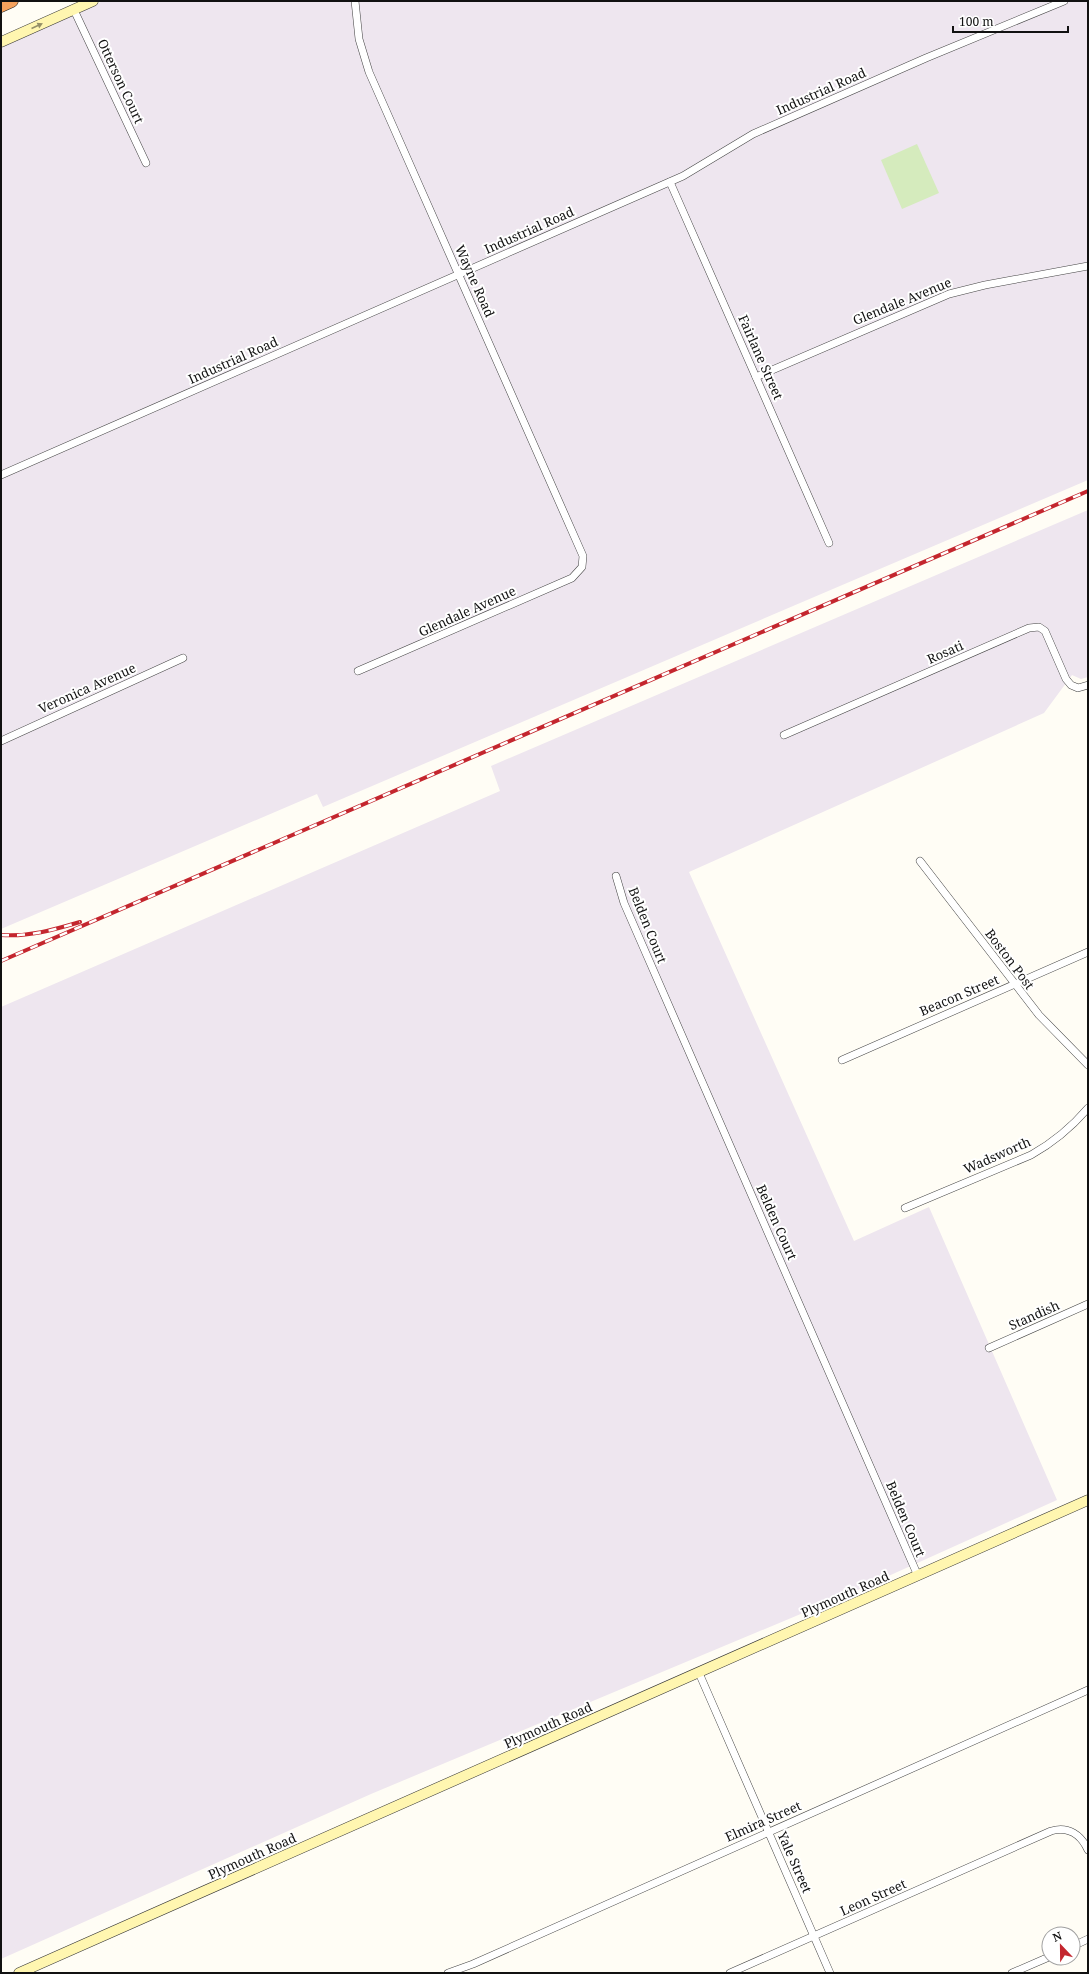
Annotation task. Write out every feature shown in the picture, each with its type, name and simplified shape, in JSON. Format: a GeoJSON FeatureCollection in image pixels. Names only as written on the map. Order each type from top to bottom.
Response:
{"type":"FeatureCollection","features":[{"type":"Feature","properties":{"kind":"highway"},"geometry":{"type":"LineString","coordinates":[[1,6],[12,1]]}},
{"type":"Feature","properties":{"kind":"main road"},"geometry":{"type":"LineString","coordinates":[[1,42],[93,1]]}},
{"type":"Feature","properties":{"kind":"main road","name":"Plymouth Road"},"geometry":{"type":"LineString","coordinates":[[19,1973],[1088,1500]]}},
{"type":"Feature","properties":{"kind":"street","name":"Wayne Road"},"geometry":{"type":"LineString","coordinates":[[355,1],[358,39],[367,66],[582,549],[584,556],[582,567]]}},
{"type":"Feature","properties":{"kind":"street","name":"Industrial Road"},"geometry":{"type":"LineString","coordinates":[[1,475],[670,182],[691,172],[728,147],[753,134],[926,58],[1064,1]]}},
{"type":"Feature","properties":{"kind":"street","name":"Otterson Court"},"geometry":{"type":"LineString","coordinates":[[74,10],[146,163]]}},
{"type":"Feature","properties":{"kind":"street","name":"Fairlane Street"},"geometry":{"type":"LineString","coordinates":[[670,182],[829,543]]}},
{"type":"Feature","properties":{"kind":"street","name":"Glendale Avenue"},"geometry":{"type":"LineString","coordinates":[[756,377],[949,294],[985,284],[1088,266]]}},
{"type":"Feature","properties":{"kind":"street","name":"Glendale Avenue"},"geometry":{"type":"LineString","coordinates":[[358,671],[572,578],[582,567]]}},
{"type":"Feature","properties":{"kind":"street","name":"Rosati"},"geometry":{"type":"LineString","coordinates":[[784,735],[1029,628],[1038,627],[1045,631],[1066,679],[1071,685],[1078,688],[1088,685]]}},
{"type":"Feature","properties":{"kind":"street","name":"Veronica Avenue"},"geometry":{"type":"LineString","coordinates":[[1,741],[183,658]]}},
{"type":"Feature","properties":{"kind":"street","name":"Boston Post"},"geometry":{"type":"LineString","coordinates":[[920,861],[1039,1015],[1088,1065]]}},
{"type":"Feature","properties":{"kind":"street","name":"Belden Court"},"geometry":{"type":"LineString","coordinates":[[616,876],[626,908],[918,1576]]}},
{"type":"Feature","properties":{"kind":"street","name":"Beacon Street"},"geometry":{"type":"LineString","coordinates":[[842,1060],[904,1031],[1088,952]]}},
{"type":"Feature","properties":{"kind":"street","name":"Wadsworth"},"geometry":{"type":"LineString","coordinates":[[906,1208],[1047,1146],[1072,1126],[1088,1108]]}},
{"type":"Feature","properties":{"kind":"street","name":"Standish"},"geometry":{"type":"LineString","coordinates":[[989,1348],[1088,1304]]}},
{"type":"Feature","properties":{"kind":"street","name":"Yale Street"},"geometry":{"type":"LineString","coordinates":[[699,1673],[830,1973]]}},
{"type":"Feature","properties":{"kind":"street","name":"Elmira Street"},"geometry":{"type":"LineString","coordinates":[[448,1973],[472,1964],[1088,1690]]}},
{"type":"Feature","properties":{"kind":"street","name":"Leon Street"},"geometry":{"type":"LineString","coordinates":[[730,1973],[1052,1831],[1068,1830],[1080,1837],[1088,1850]]}},
{"type":"Feature","properties":{"kind":"street"},"geometry":{"type":"LineString","coordinates":[[1012,1973],[1041,1960]]}},
{"type":"Feature","properties":{"kind":"shaded area"},"geometry":{"type":"Polygon","coordinates":[[[103,1],[1088,1],[1088,480],[323,807],[317,794],[1,929],[1,46],[103,1]]]}},
{"type":"Feature","properties":{"kind":"shaded area"},"geometry":{"type":"Polygon","coordinates":[[[1088,510],[1088,677],[1081,679],[1072,675],[1044,713],[689,872],[854,1241],[929,1207],[1057,1500],[853,1592],[371,1794],[1,1959],[1,1007],[500,791],[491,766],[1088,510]]]}},
{"type":"Feature","properties":{"kind":"green space"},"geometry":{"type":"Polygon","coordinates":[[[917,144],[939,193],[902,209],[881,160],[917,144]]]}},
{"type":"Feature","properties":{"kind":"railway"},"geometry":{"type":"LineString","coordinates":[[1,961],[1088,491]]}},
{"type":"Feature","properties":{"kind":"railway"},"geometry":{"type":"LineString","coordinates":[[1,935],[31,934],[80,922]]}}]}
